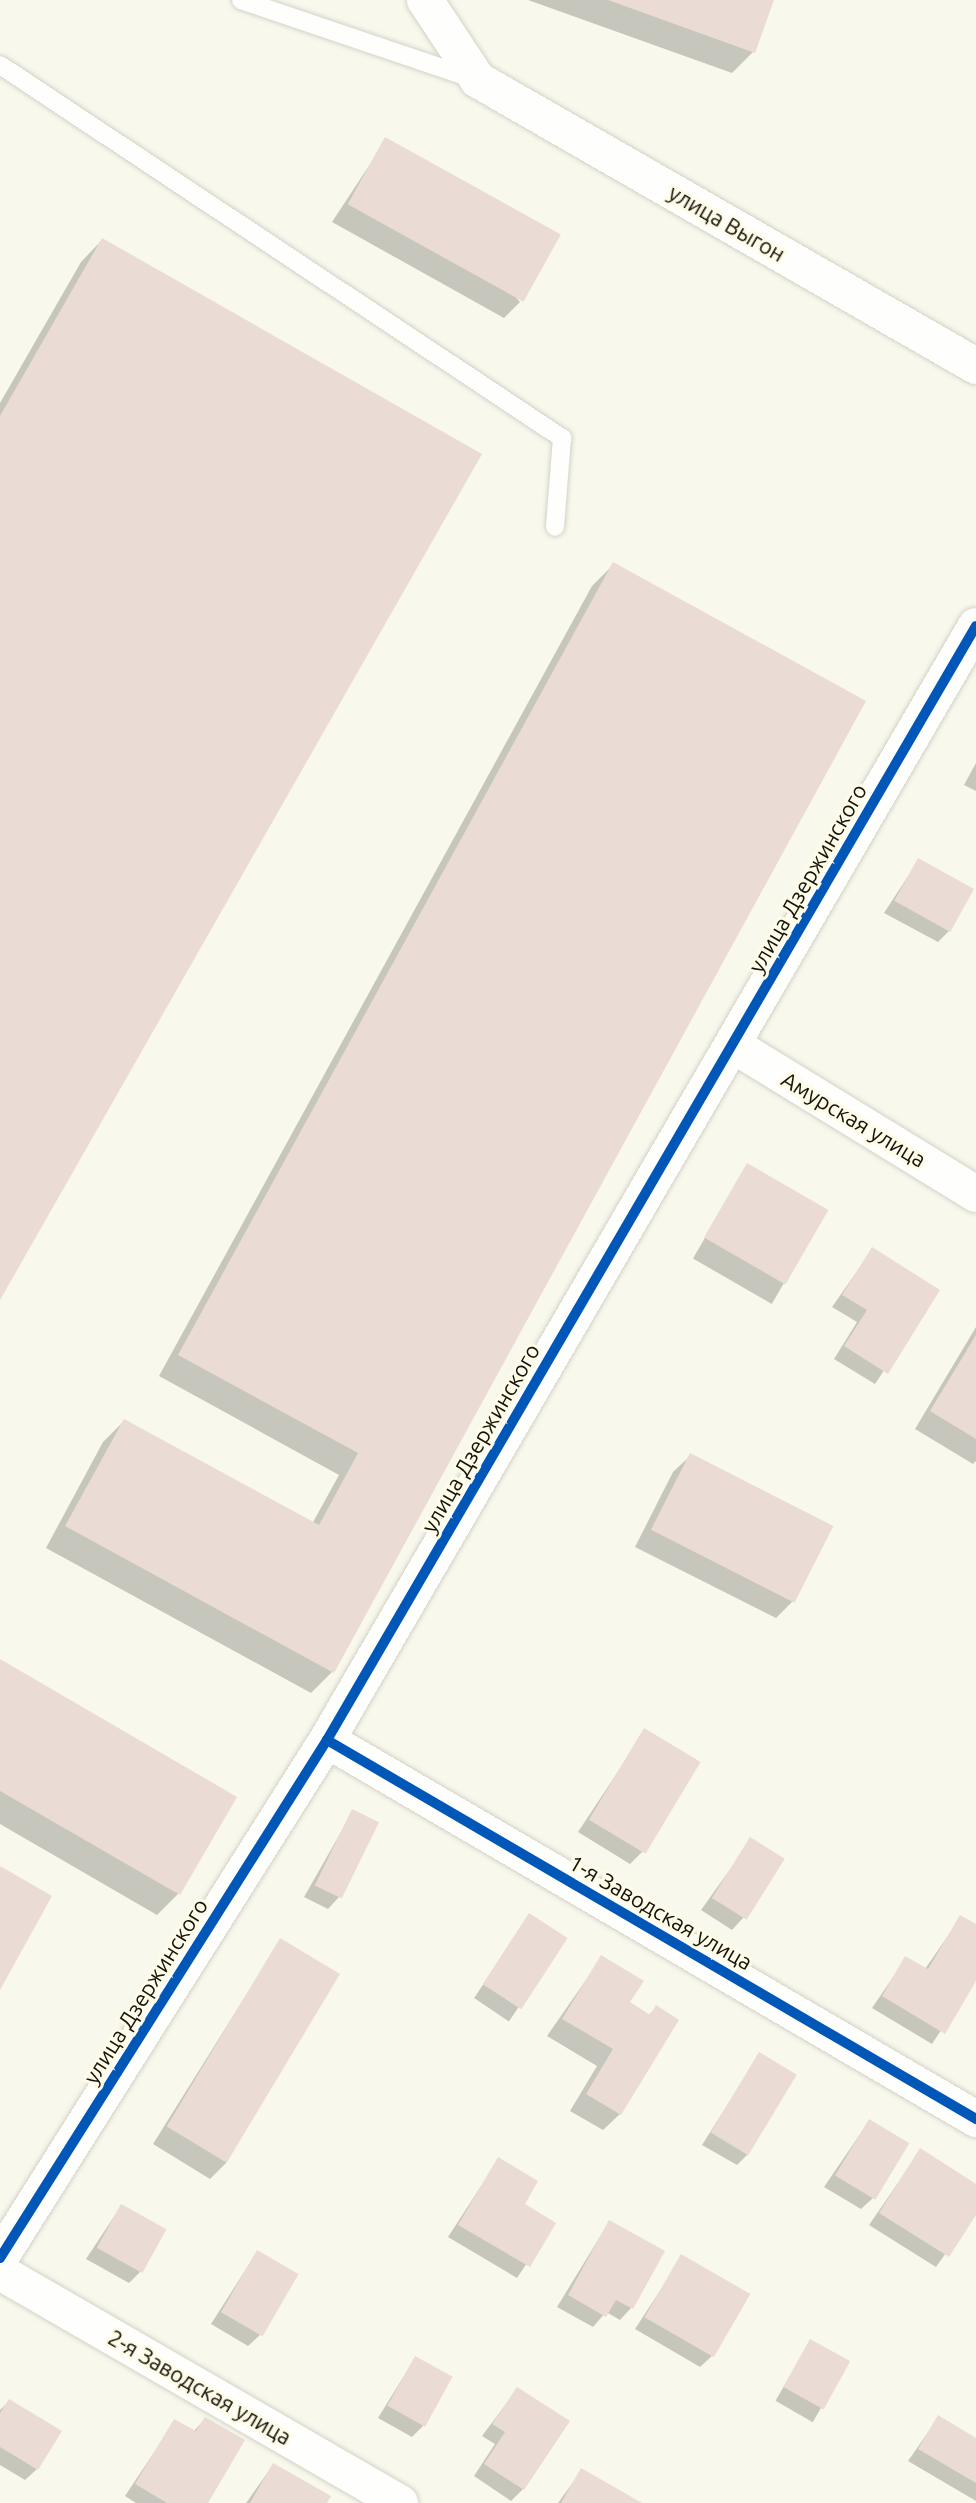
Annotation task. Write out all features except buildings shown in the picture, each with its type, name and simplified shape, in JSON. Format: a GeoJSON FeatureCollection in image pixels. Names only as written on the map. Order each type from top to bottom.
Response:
{"type":"FeatureCollection","features":[{"type":"Feature","properties":{"kind":"street"},"geometry":{"type":"LineString","coordinates":[[425,0],[478,80]]}},
{"type":"Feature","properties":{"kind":"street","name":"улица Выгон"},"geometry":{"type":"LineString","coordinates":[[478,80],[976,366]]}},
{"type":"Feature","properties":{"kind":"street","name":"улица Дзержинского"},"geometry":{"type":"LineString","coordinates":[[0,2258],[327,1740],[976,626]]}},
{"type":"Feature","properties":{"kind":"street","name":"Амурская улица"},"geometry":{"type":"LineString","coordinates":[[733,1045],[976,1194]]}},
{"type":"Feature","properties":{"kind":"street","name":"1-я Заводская улица"},"geometry":{"type":"LineString","coordinates":[[327,1740],[976,2119]]}},
{"type":"Feature","properties":{"kind":"street","name":"2-я Заводская улица"},"geometry":{"type":"LineString","coordinates":[[0,2272],[400,2503]]}},
{"type":"Feature","properties":{"kind":"lane"},"geometry":{"type":"LineString","coordinates":[[241,0],[478,80]]}},
{"type":"Feature","properties":{"kind":"lane"},"geometry":{"type":"LineString","coordinates":[[0,65],[562,438],[555,527]]}},
{"type":"Feature","properties":{"kind":"cycle path"},"geometry":{"type":"LineString","coordinates":[[0,2258],[327,1740],[976,626]]}},
{"type":"Feature","properties":{"kind":"cycle path"},"geometry":{"type":"LineString","coordinates":[[327,1740],[976,2119]]}}]}
